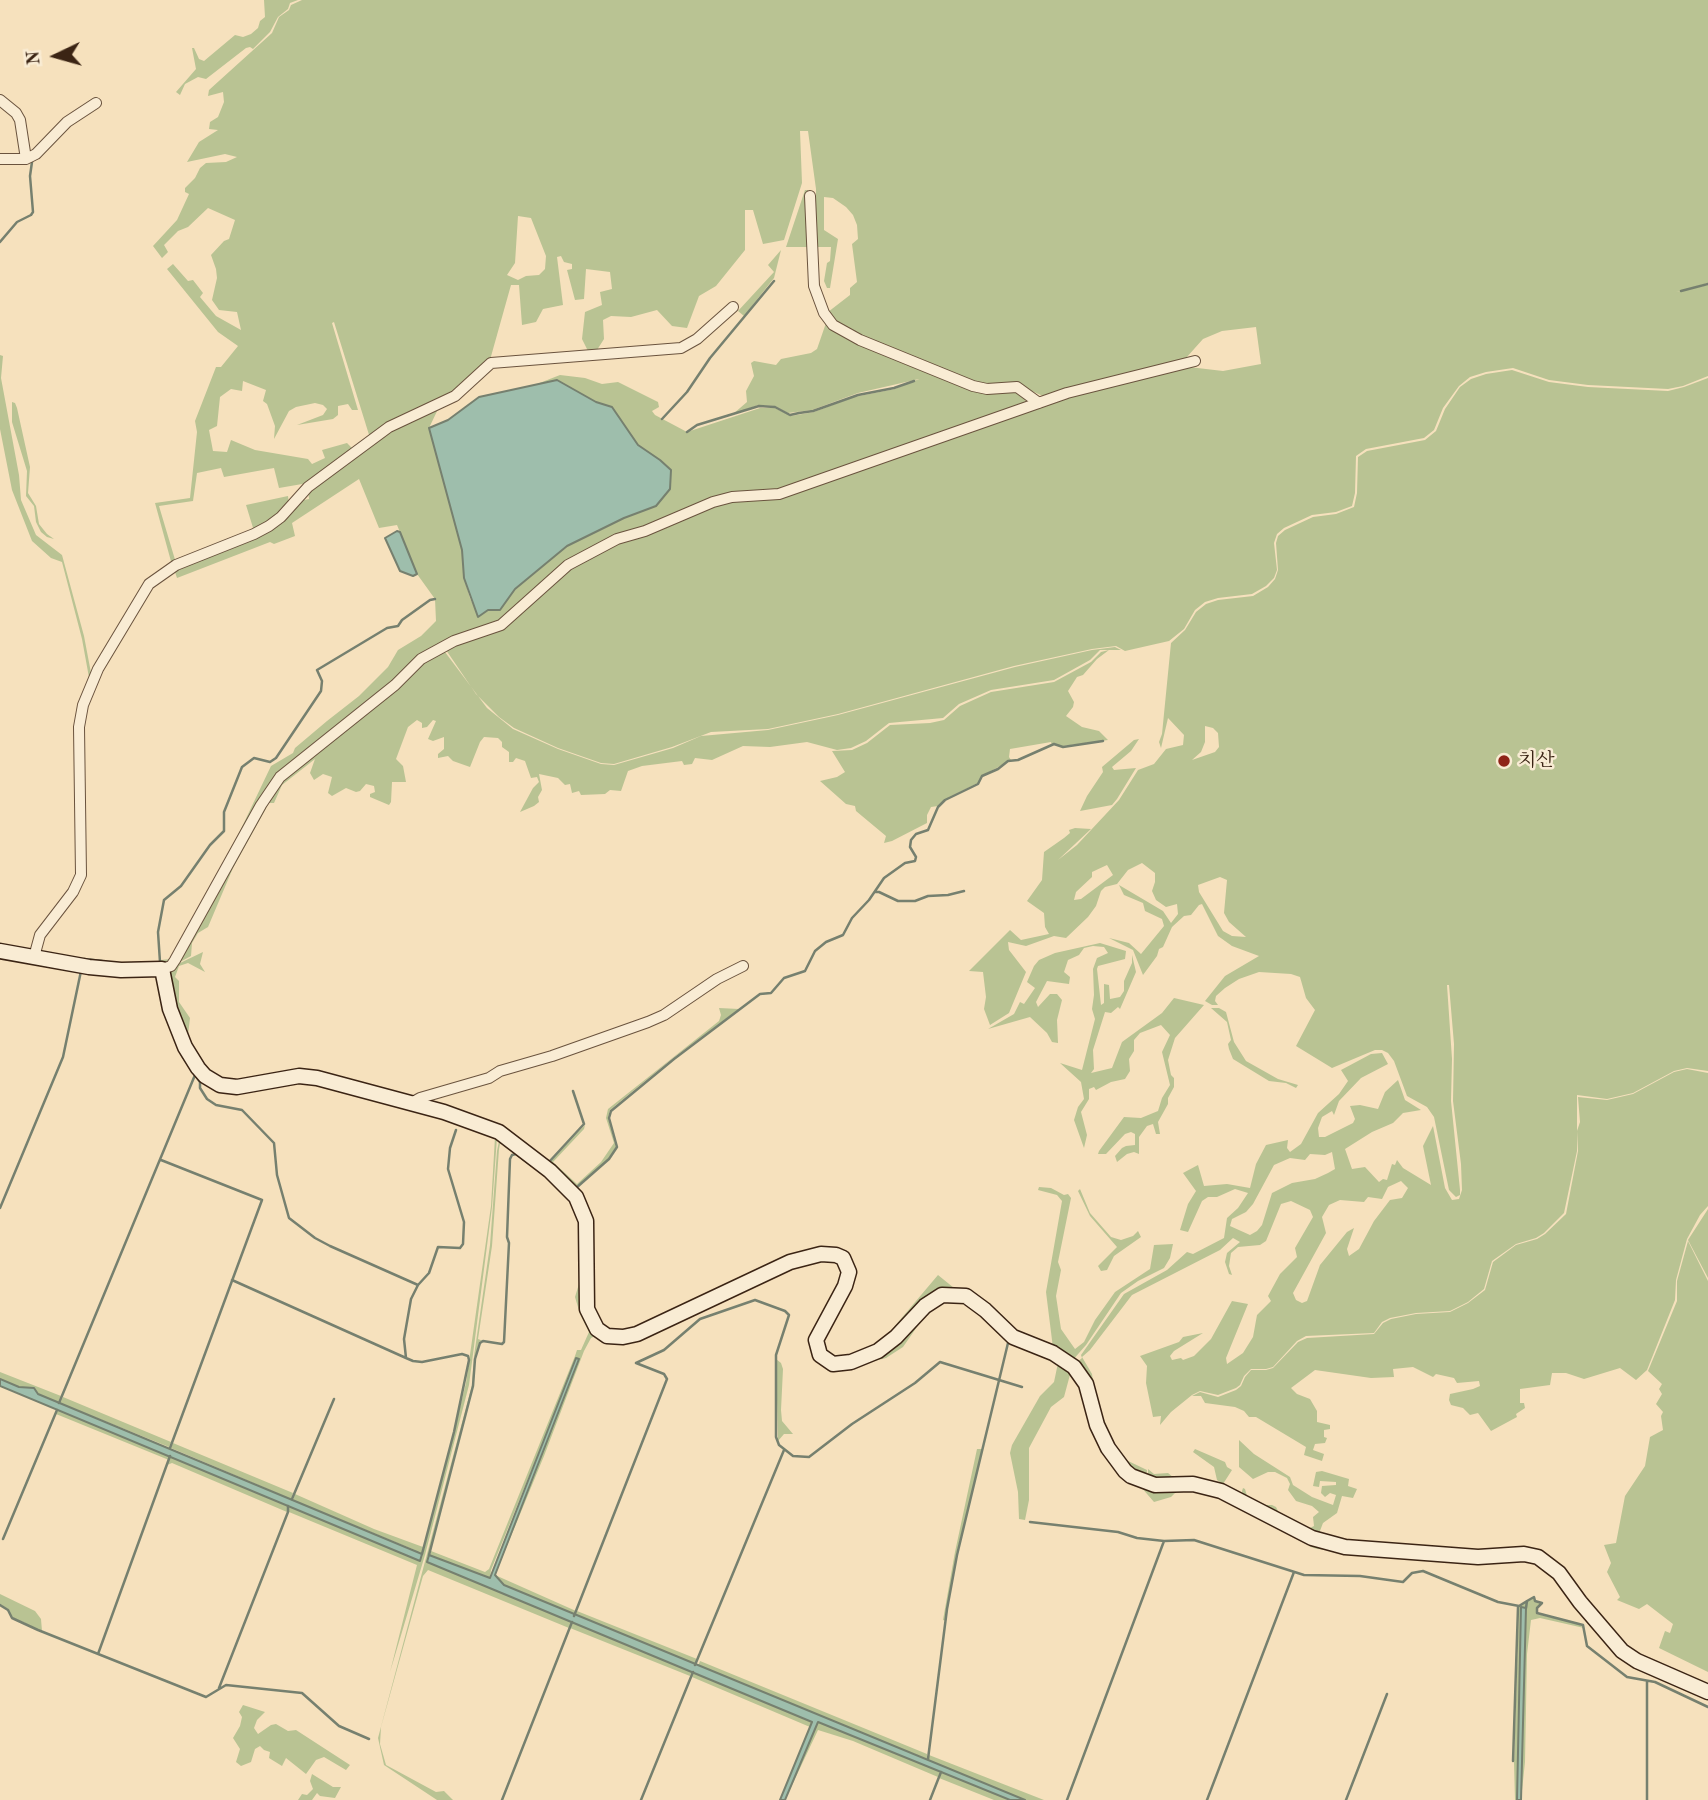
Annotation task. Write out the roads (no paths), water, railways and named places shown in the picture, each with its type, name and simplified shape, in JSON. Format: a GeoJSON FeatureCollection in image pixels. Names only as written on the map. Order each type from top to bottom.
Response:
{"type":"FeatureCollection","features":[{"type":"Feature","properties":{"kind":"street"},"geometry":{"type":"LineString","coordinates":[[0,100],[16,113],[20,120],[26,159]]}},
{"type":"Feature","properties":{"kind":"street"},"geometry":{"type":"LineString","coordinates":[[0,159],[26,159],[36,154],[67,122],[96,103]]}},
{"type":"Feature","properties":{"kind":"street"},"geometry":{"type":"LineString","coordinates":[[810,196],[814,286],[824,313],[833,326],[860,340],[973,386],[987,389],[1017,387],[1039,403]]}},
{"type":"Feature","properties":{"kind":"street"},"geometry":{"type":"LineString","coordinates":[[34,957],[40,934],[73,892],[81,875],[79,727],[83,705],[98,669],[149,584],[176,565],[269,526],[309,487],[389,427],[455,396],[491,363],[681,348],[697,339],[733,307]]}},
{"type":"Feature","properties":{"kind":"street"},"geometry":{"type":"LineString","coordinates":[[0,951],[110,969],[162,970],[171,966],[276,782],[395,685],[421,659],[454,641],[501,625],[513,617],[559,571],[617,539],[662,524],[713,502],[732,497],[779,494],[1091,386],[1195,361]]}},
{"type":"Feature","properties":{"kind":"street"},"geometry":{"type":"LineString","coordinates":[[410,1103],[648,1022],[673,1009],[693,993],[743,966]]}},
{"type":"Feature","properties":{"kind":"street"},"geometry":{"type":"LineString","coordinates":[[162,970],[178,1032],[192,1060],[213,1082],[237,1087],[290,1077],[309,1077],[462,1118],[499,1132],[543,1165],[572,1191],[579,1202],[586,1221],[587,1310],[597,1329],[607,1336],[637,1334],[782,1265],[821,1254],[843,1258],[849,1272],[845,1286],[816,1340],[820,1355],[833,1364],[858,1360],[878,1351],[925,1306],[942,1295],[966,1296],[1013,1336],[1053,1353],[1074,1367],[1086,1384],[1097,1424],[1108,1448],[1131,1476],[1154,1485],[1193,1484],[1221,1491],[1312,1538],[1345,1547],[1478,1557],[1538,1557],[1559,1573],[1622,1651],[1637,1661],[1708,1692]]}},
{"type":"Feature","properties":{"kind":"waterway"},"geometry":{"type":"LineString","coordinates":[[0,242],[17,222],[33,212],[30,176],[32,162]]}},
{"type":"Feature","properties":{"kind":"waterway"},"geometry":{"type":"LineString","coordinates":[[662,419],[687,392],[710,358],[774,281]]}},
{"type":"Feature","properties":{"kind":"waterway"},"geometry":{"type":"LineString","coordinates":[[1681,291],[1708,284]]}},
{"type":"Feature","properties":{"kind":"waterway"},"geometry":{"type":"LineString","coordinates":[[687,432],[697,425],[759,406],[775,407],[790,415],[813,411],[858,395],[914,381]]}},
{"type":"Feature","properties":{"kind":"waterway"},"geometry":{"type":"LineString","coordinates":[[160,962],[158,932],[164,900],[181,886],[210,845],[224,831],[224,812],[242,767],[254,758],[270,762],[276,758],[321,691],[322,681],[317,670],[387,628],[398,626],[402,620],[435,599]]}},
{"type":"Feature","properties":{"kind":"waterway"},"geometry":{"type":"LineString","coordinates":[[576,1188],[609,1159],[617,1147],[609,1118],[611,1111],[760,994],[771,993],[784,978],[805,971],[815,951],[826,942],[843,935],[852,918],[884,878],[905,863],[915,861],[916,857],[910,847],[911,840],[916,834],[928,830],[938,807],[945,800],[978,784],[982,776],[1008,761],[1018,760],[1054,744],[1063,747],[1103,741]]}},
{"type":"Feature","properties":{"kind":"waterway"},"geometry":{"type":"LineString","coordinates":[[875,892],[898,901],[915,901],[928,896],[964,891]]}},
{"type":"Feature","properties":{"kind":"waterway"},"geometry":{"type":"LineString","coordinates":[[84,959],[102,961]]}},
{"type":"Feature","properties":{"kind":"waterway"},"geometry":{"type":"LineString","coordinates":[[0,1208],[63,1057],[81,971]]}},
{"type":"Feature","properties":{"kind":"waterway"},"geometry":{"type":"LineString","coordinates":[[183,1057],[200,1082],[200,1088],[207,1099],[216,1105],[242,1110],[274,1143],[277,1175],[289,1218],[330,1246],[418,1285]]}},
{"type":"Feature","properties":{"kind":"waterway"},"geometry":{"type":"LineString","coordinates":[[59,1403],[195,1075]]}},
{"type":"Feature","properties":{"kind":"waterway"},"geometry":{"type":"LineString","coordinates":[[549,1162],[584,1124],[573,1091]]}},
{"type":"Feature","properties":{"kind":"waterway"},"geometry":{"type":"LineString","coordinates":[[422,1554],[454,1432],[469,1360],[468,1356],[462,1354],[422,1362],[413,1361],[406,1358],[404,1339],[411,1299],[418,1285],[429,1273],[438,1247],[460,1248],[463,1244],[464,1222],[448,1169],[450,1148],[456,1130]]}},
{"type":"Feature","properties":{"kind":"waterway"},"geometry":{"type":"LineString","coordinates":[[429,1555],[473,1386],[475,1359],[480,1343],[504,1342],[510,1159],[516,1154],[531,1165]]}},
{"type":"Feature","properties":{"kind":"waterway"},"geometry":{"type":"LineString","coordinates":[[161,1160],[262,1200],[170,1448]]}},
{"type":"Feature","properties":{"kind":"waterway"},"geometry":{"type":"LineString","coordinates":[[232,1280],[406,1358]]}},
{"type":"Feature","properties":{"kind":"waterway"},"geometry":{"type":"LineString","coordinates":[[574,1616],[667,1379],[664,1374],[636,1363],[664,1350],[700,1319],[755,1300],[789,1315],[776,1355],[776,1437],[779,1445],[793,1456],[809,1457],[852,1424],[915,1383],[940,1362],[1022,1387]]}},
{"type":"Feature","properties":{"kind":"waterway"},"geometry":{"type":"LineString","coordinates":[[928,1759],[947,1609],[957,1555],[1008,1343]]}},
{"type":"Feature","properties":{"kind":"waterway"},"geometry":{"type":"LineString","coordinates":[[292,1499],[334,1399]]}},
{"type":"Feature","properties":{"kind":"waterway"},"geometry":{"type":"LineString","coordinates":[[3,1539],[57,1410]]}},
{"type":"Feature","properties":{"kind":"waterway"},"geometry":{"type":"LineString","coordinates":[[695,1665],[784,1450]]}},
{"type":"Feature","properties":{"kind":"waterway"},"geometry":{"type":"LineString","coordinates":[[98,1654],[170,1456]]}},
{"type":"Feature","properties":{"kind":"waterway"},"geometry":{"type":"LineString","coordinates":[[219,1688],[288,1512],[288,1506]]}},
{"type":"Feature","properties":{"kind":"waterway"},"geometry":{"type":"LineString","coordinates":[[1030,1522],[1118,1532],[1137,1538],[1164,1541],[1194,1540],[1304,1575],[1360,1576],[1403,1582],[1412,1573],[1423,1571],[1498,1602],[1519,1606],[1527,1601],[1526,1608]]}},
{"type":"Feature","properties":{"kind":"waterway"},"geometry":{"type":"LineString","coordinates":[[1067,1800],[1164,1541]]}},
{"type":"Feature","properties":{"kind":"waterway"},"geometry":{"type":"LineString","coordinates":[[1207,1800],[1294,1572]]}},
{"type":"Feature","properties":{"kind":"waterway"},"geometry":{"type":"LineString","coordinates":[[1527,1601],[1534,1597],[1535,1601],[1542,1603],[1537,1608],[1537,1613],[1583,1625],[1587,1646],[1627,1677],[1655,1682],[1708,1707]]}},
{"type":"Feature","properties":{"kind":"waterway"},"geometry":{"type":"LineString","coordinates":[[0,1605],[8,1610],[12,1618],[38,1630],[206,1697],[226,1685],[302,1693],[339,1726],[369,1739]]}},
{"type":"Feature","properties":{"kind":"waterway"},"geometry":{"type":"LineString","coordinates":[[1513,1761],[1518,1607]]}},
{"type":"Feature","properties":{"kind":"waterway"},"geometry":{"type":"LineString","coordinates":[[502,1800],[572,1622]]}},
{"type":"Feature","properties":{"kind":"waterway"},"geometry":{"type":"LineString","coordinates":[[641,1800],[693,1672]]}},
{"type":"Feature","properties":{"kind":"waterway"},"geometry":{"type":"LineString","coordinates":[[1647,1681],[1647,1800]]}},
{"type":"Feature","properties":{"kind":"waterway"},"geometry":{"type":"LineString","coordinates":[[1346,1800],[1387,1694]]}},
{"type":"Feature","properties":{"kind":"waterway"},"geometry":{"type":"LineString","coordinates":[[930,1800],[941,1772]]}},
{"type":"Feature","properties":{"kind":"place","name":"치산"},"geometry":{"type":"Point","coordinates":[1504,761]}}]}
